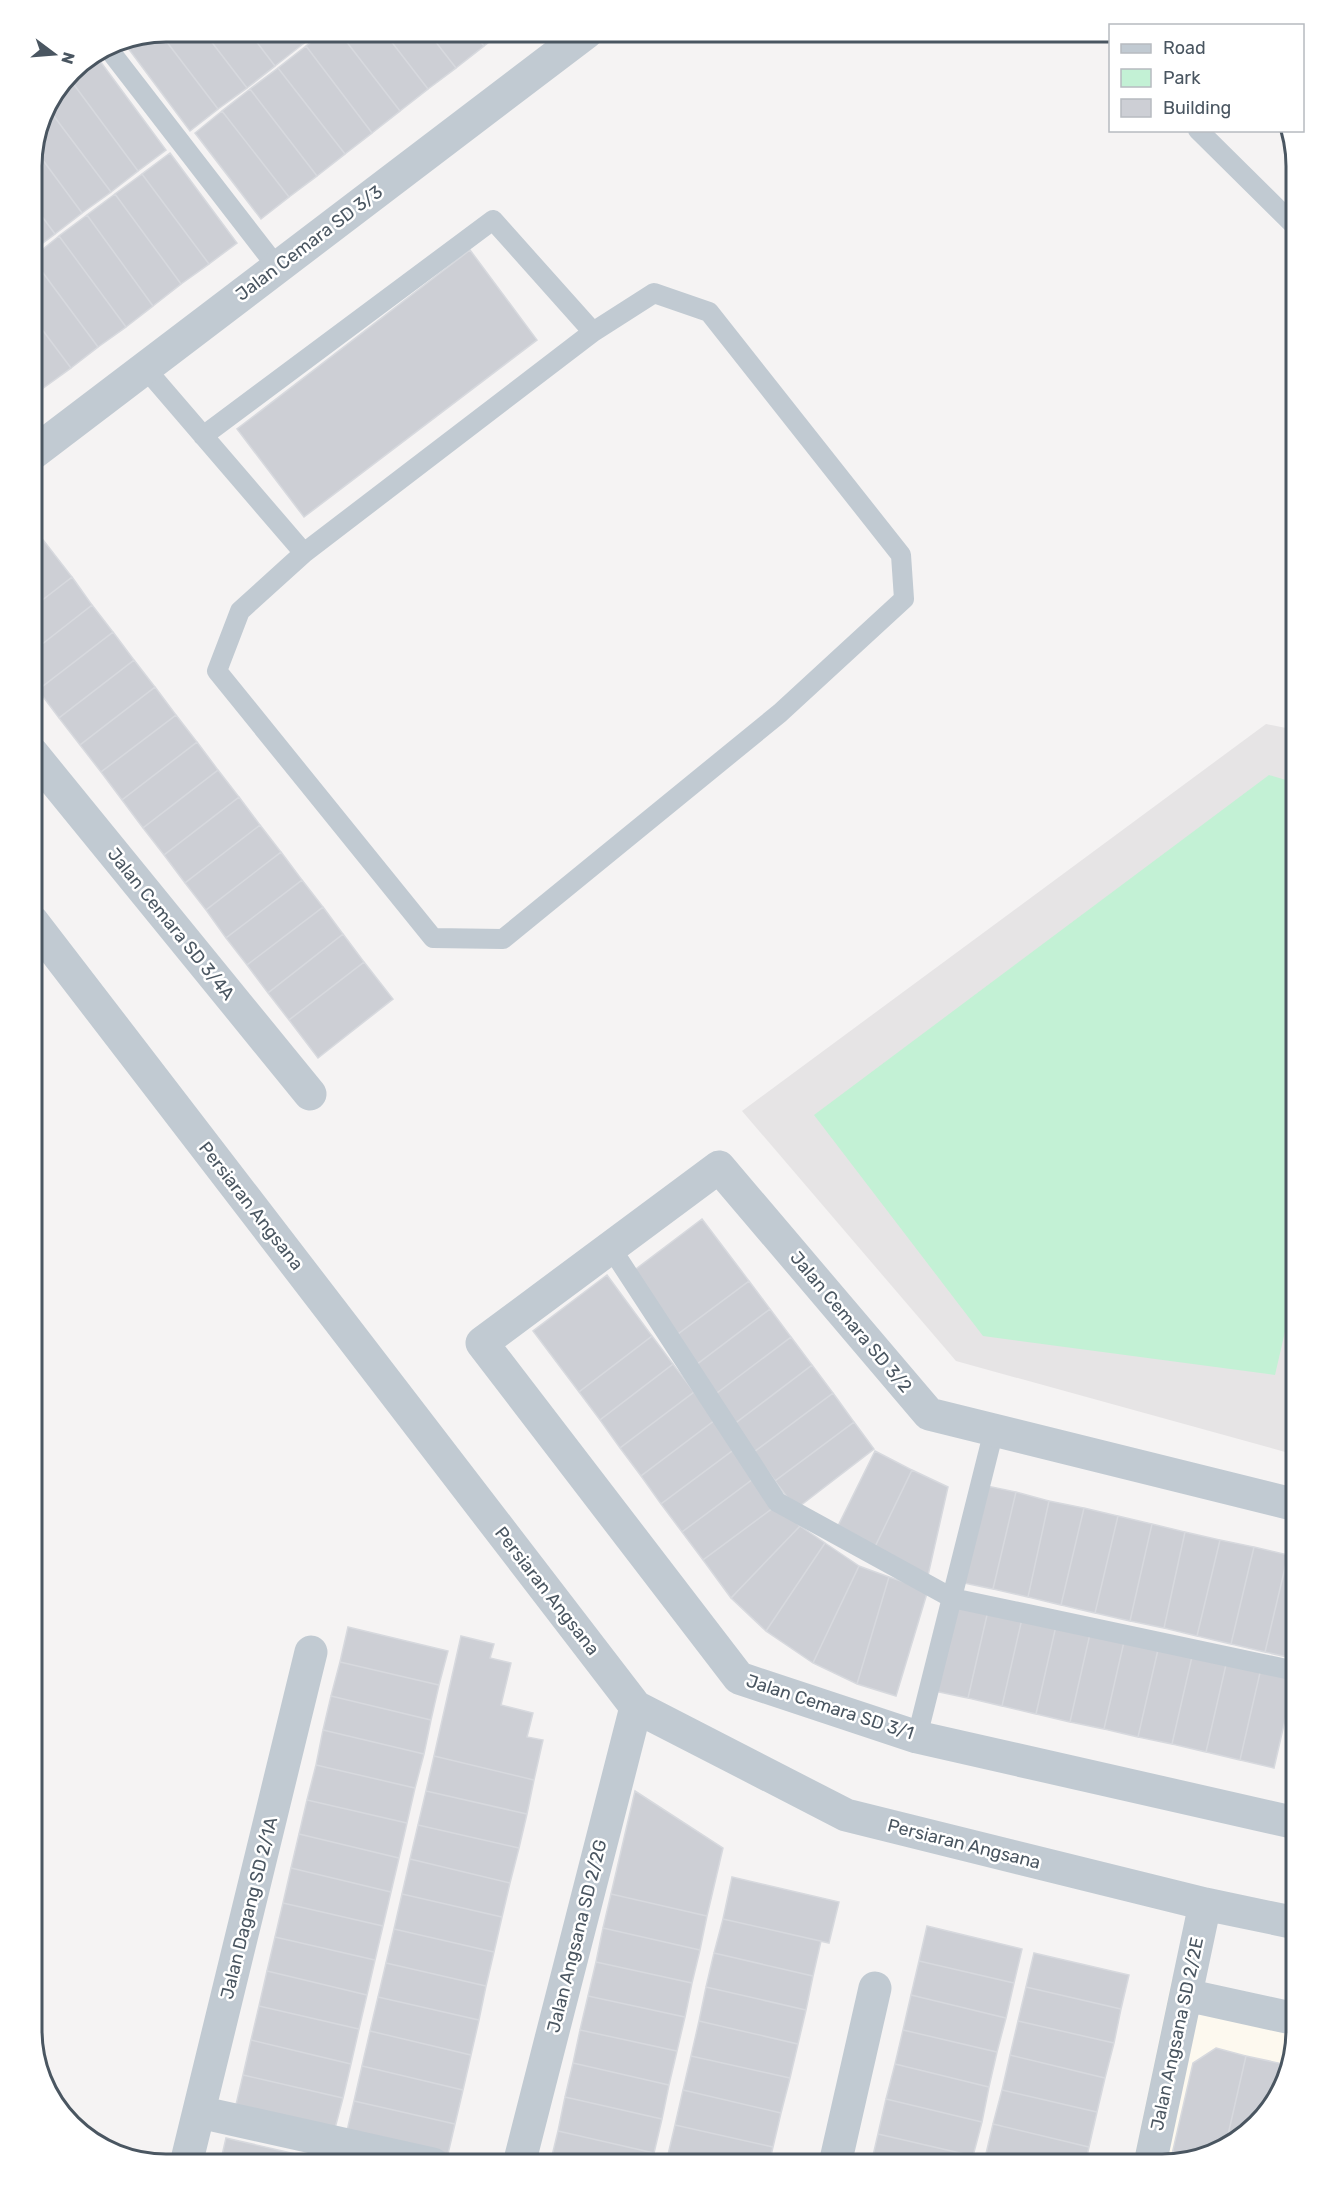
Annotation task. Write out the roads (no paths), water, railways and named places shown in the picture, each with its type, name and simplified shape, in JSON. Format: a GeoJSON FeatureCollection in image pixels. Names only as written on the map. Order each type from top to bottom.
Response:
{"type":"FeatureCollection","features":[{"type":"Feature","properties":{"kind":"street","name":"Jalan Cemara SD 3/3"},"geometry":{"type":"LineString","coordinates":[[42,446],[574,42]]}},
{"type":"Feature","properties":{"kind":"street","name":"Jalan Cemara SD 3/4A"},"geometry":{"type":"LineString","coordinates":[[42,765],[310,1094]]}},
{"type":"Feature","properties":{"kind":"street","name":"Persiaran Angsana"},"geometry":{"type":"LineString","coordinates":[[42,934],[636,1707],[846,1815],[1205,1904],[1286,1921]]}},
{"type":"Feature","properties":{"kind":"street","name":"Jalan Cemara SD 3/2"},"geometry":{"type":"LineString","coordinates":[[482,1343],[719,1167],[929,1414],[1286,1503]]}},
{"type":"Feature","properties":{"kind":"street","name":"Jalan Cemara SD 3/1"},"geometry":{"type":"LineString","coordinates":[[482,1343],[739,1678],[917,1737],[1286,1821]]}},
{"type":"Feature","properties":{"kind":"street","name":"Jalan Dagang SD 2/1A"},"geometry":{"type":"LineString","coordinates":[[188,2154],[311,1652]]}},
{"type":"Feature","properties":{"kind":"street","name":"Jalan Angsana SD 2/2G"},"geometry":{"type":"LineString","coordinates":[[522,2154],[636,1707]]}},
{"type":"Feature","properties":{"kind":"street","name":"Jalan Angsana SD 2/2E"},"geometry":{"type":"LineString","coordinates":[[1152,2154],[1205,1904]]}},
{"type":"Feature","properties":{"kind":"street"},"geometry":{"type":"LineString","coordinates":[[837,2154],[875,1988]]}},
{"type":"Feature","properties":{"kind":"street"},"geometry":{"type":"LineString","coordinates":[[1186,1995],[1286,2017]]}},
{"type":"Feature","properties":{"kind":"street"},"geometry":{"type":"LineString","coordinates":[[199,2112],[388,2154]]}},
{"type":"Feature","properties":{"kind":"lane"},"geometry":{"type":"LineString","coordinates":[[113,54],[277,267]]}},
{"type":"Feature","properties":{"kind":"lane"},"geometry":{"type":"LineString","coordinates":[[1200,132],[1286,217]]}},
{"type":"Feature","properties":{"kind":"lane"},"geometry":{"type":"LineString","coordinates":[[203,436],[493,220],[593,332]]}},
{"type":"Feature","properties":{"kind":"lane"},"geometry":{"type":"LineString","coordinates":[[654,293],[709,312],[901,555],[904,599],[780,713],[502,939],[433,938],[217,671],[240,610],[304,553],[593,332],[654,293]]}},
{"type":"Feature","properties":{"kind":"lane"},"geometry":{"type":"LineString","coordinates":[[146,368],[304,553]]}},
{"type":"Feature","properties":{"kind":"lane"},"geometry":{"type":"LineString","coordinates":[[611,1248],[777,1502],[952,1598],[1286,1669]]}},
{"type":"Feature","properties":{"kind":"lane"},"geometry":{"type":"LineString","coordinates":[[917,1737],[994,1430]]}}]}
